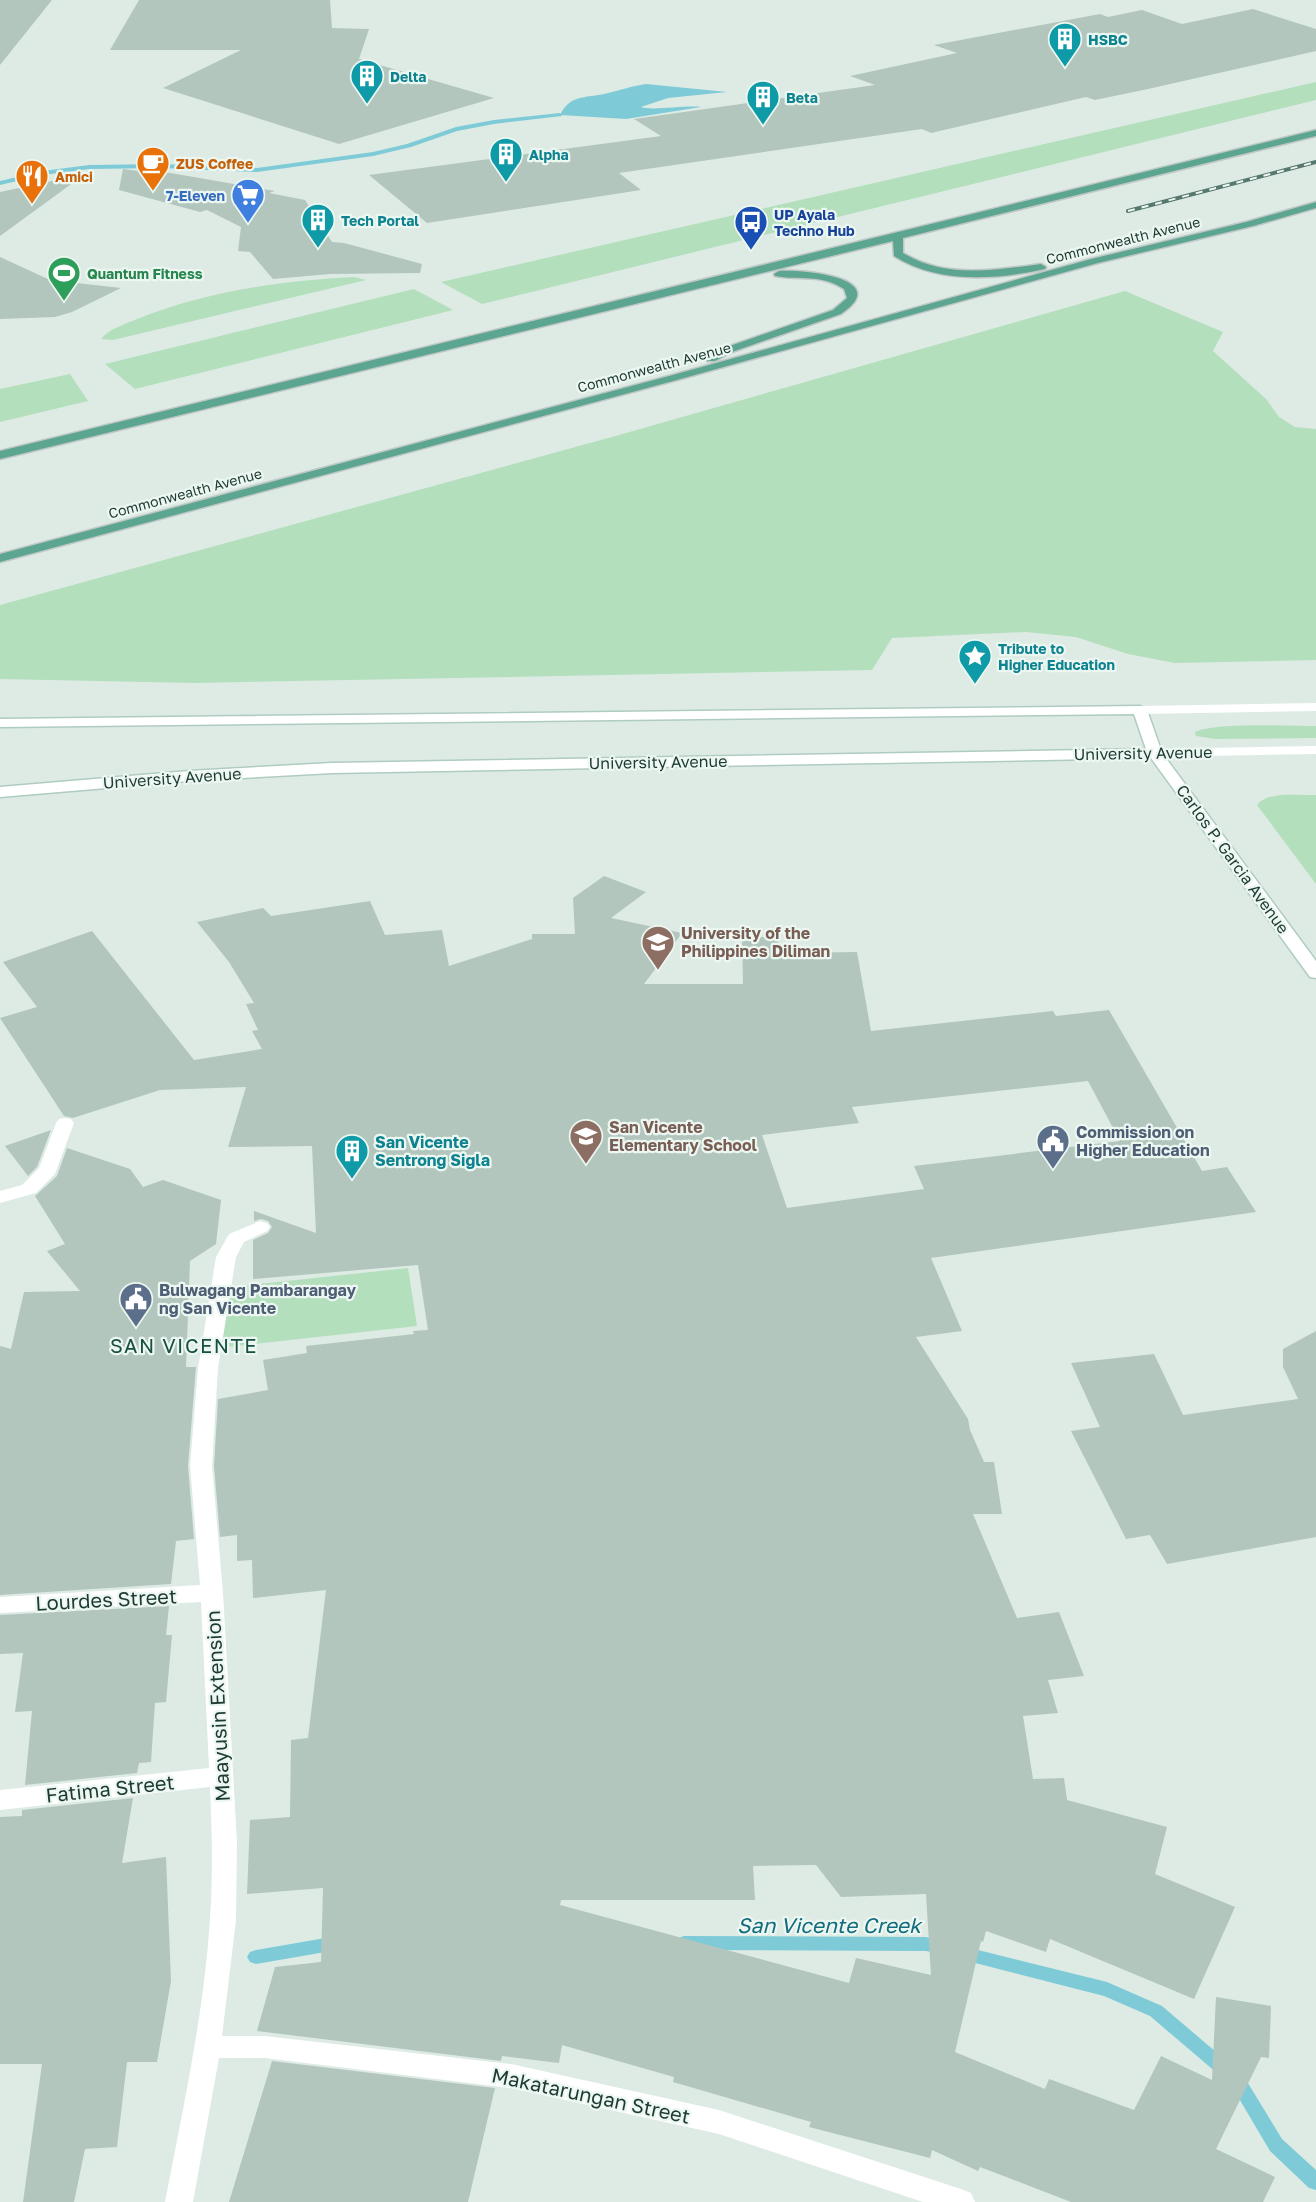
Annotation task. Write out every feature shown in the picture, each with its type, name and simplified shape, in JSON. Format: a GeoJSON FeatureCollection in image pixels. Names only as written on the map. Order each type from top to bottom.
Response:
{"type":"FeatureCollection","features":[{"type":"Feature","properties":{"kind":"main road"},"geometry":{"type":"LineString","coordinates":[[0,455],[898,238],[1316,133]]}},
{"type":"Feature","properties":{"kind":"main road","name":"Commonwealth Avenue"},"geometry":{"type":"LineString","coordinates":[[0,558],[673,378],[1095,261],[1249,224],[1316,205]]}},
{"type":"Feature","properties":{"kind":"main road"},"geometry":{"type":"LineString","coordinates":[[898,238],[898,254],[908,262],[927,270],[958,274],[1095,261]]}},
{"type":"Feature","properties":{"kind":"main road"},"geometry":{"type":"LineString","coordinates":[[673,378],[728,350],[837,312],[849,306],[854,299],[848,287],[832,279],[812,274],[777,274],[705,283]]}},
{"type":"Feature","properties":{"kind":"main road"},"geometry":{"type":"LineString","coordinates":[[0,723],[1316,707]]}},
{"type":"Feature","properties":{"kind":"main road","name":"Carlos P. Garcia Avenue"},"geometry":{"type":"LineString","coordinates":[[1140,710],[1155,753],[1316,973]]}},
{"type":"Feature","properties":{"kind":"main road","name":"University Avenue"},"geometry":{"type":"LineString","coordinates":[[0,792],[189,776],[332,768],[1316,750]]}},
{"type":"Feature","properties":{"kind":"main road"},"geometry":{"type":"LineString","coordinates":[[0,1197],[29,1189],[48,1170],[65,1123]]}},
{"type":"Feature","properties":{"kind":"main road","name":"Maayusin Extension"},"geometry":{"type":"LineString","coordinates":[[178,2202],[208,2047],[223,1920],[225,1842],[212,1593],[201,1466],[208,1368],[226,1257],[236,1238],[260,1227]]}},
{"type":"Feature","properties":{"kind":"main road","name":"Lourdes Street"},"geometry":{"type":"LineString","coordinates":[[0,1605],[212,1593]]}},
{"type":"Feature","properties":{"kind":"main road","name":"Fatima Street"},"geometry":{"type":"LineString","coordinates":[[0,1800],[221,1776]]}},
{"type":"Feature","properties":{"kind":"main road","name":"Makatarungan Street"},"geometry":{"type":"LineString","coordinates":[[208,2047],[265,2047],[512,2076],[719,2121],[961,2202]]}},
{"type":"Feature","properties":{"kind":"green space"},"geometry":{"type":"Polygon","coordinates":[[[1316,82],[1316,100],[482,304],[441,282],[1316,82]]]}},
{"type":"Feature","properties":{"kind":"green space"},"geometry":{"type":"Polygon","coordinates":[[[354,277],[366,280],[113,340],[101,339],[113,330],[137,319],[216,294],[299,281],[354,277]]]}},
{"type":"Feature","properties":{"kind":"green space"},"geometry":{"type":"Polygon","coordinates":[[[414,289],[453,310],[135,389],[105,364],[414,289]]]}},
{"type":"Feature","properties":{"kind":"green space"},"geometry":{"type":"Polygon","coordinates":[[[1125,291],[1223,332],[1213,351],[1266,399],[1279,417],[1295,427],[1316,429],[1316,660],[1175,663],[1128,654],[1076,637],[1026,632],[892,638],[872,670],[195,683],[0,679],[0,605],[619,435],[1125,291]]]}},
{"type":"Feature","properties":{"kind":"green space"},"geometry":{"type":"Polygon","coordinates":[[[70,374],[88,401],[0,422],[0,389],[70,374]]]}},
{"type":"Feature","properties":{"kind":"green space"},"geometry":{"type":"Polygon","coordinates":[[[1235,726],[1316,726],[1316,738],[1215,739],[1196,736],[1195,732],[1235,726]]]}},
{"type":"Feature","properties":{"kind":"green space"},"geometry":{"type":"Polygon","coordinates":[[[1316,795],[1316,884],[1257,805],[1269,797],[1316,795]]]}},
{"type":"Feature","properties":{"kind":"green space"},"geometry":{"type":"Polygon","coordinates":[[[408,1268],[417,1326],[217,1348],[213,1289],[408,1268]]]}},
{"type":"Feature","properties":{"kind":"water"},"geometry":{"type":"Polygon","coordinates":[[[646,84],[727,92],[668,98],[641,107],[701,107],[626,119],[560,115],[568,104],[578,98],[646,84]]]}},
{"type":"Feature","properties":{"kind":"building"},"geometry":{"type":"Polygon","coordinates":[[[0,0],[52,0],[0,65],[0,0]]]}},
{"type":"Feature","properties":{"kind":"building"},"geometry":{"type":"Polygon","coordinates":[[[139,0],[330,0],[332,28],[369,29],[359,59],[494,98],[339,144],[163,88],[241,50],[110,50],[139,0]]]}},
{"type":"Feature","properties":{"kind":"building"},"geometry":{"type":"Polygon","coordinates":[[[1253,9],[1316,29],[1316,51],[1095,100],[1086,97],[931,133],[922,129],[619,173],[641,190],[427,223],[369,175],[661,136],[634,119],[875,85],[850,76],[957,53],[934,45],[1100,14],[1108,17],[1142,10],[1182,24],[1253,9]]]}},
{"type":"Feature","properties":{"kind":"building"},"geometry":{"type":"Polygon","coordinates":[[[123,169],[146,172],[147,169],[275,191],[269,193],[305,200],[332,242],[344,243],[422,264],[420,273],[330,274],[273,279],[250,252],[238,251],[241,227],[207,210],[200,212],[119,190],[123,169]]]}},
{"type":"Feature","properties":{"kind":"building"},"geometry":{"type":"Polygon","coordinates":[[[85,174],[0,236],[0,192],[85,174]]]}},
{"type":"Feature","properties":{"kind":"building"},"geometry":{"type":"Polygon","coordinates":[[[0,257],[50,280],[121,288],[72,312],[55,317],[0,319],[0,257]]]}},
{"type":"Feature","properties":{"kind":"building"},"geometry":{"type":"Polygon","coordinates":[[[604,876],[646,892],[611,918],[682,933],[644,984],[743,984],[742,937],[777,937],[779,944],[792,944],[792,953],[857,952],[871,1031],[1053,1011],[1056,1016],[1109,1010],[1202,1171],[1227,1167],[1256,1212],[931,1258],[962,1331],[916,1337],[968,1419],[970,1430],[984,1462],[994,1462],[1002,1514],[973,1514],[1017,1618],[1059,1612],[1084,1676],[1048,1680],[1058,1713],[1023,1716],[1033,1779],[1064,1778],[1067,1800],[1167,1827],[1155,1874],[1235,1907],[1194,1999],[1050,1939],[1046,1952],[986,1931],[983,1942],[981,1941],[955,2052],[1045,2089],[1049,2079],[1134,2110],[1161,2056],[1212,2080],[1216,1997],[1271,2006],[1269,2058],[1261,2057],[1216,2149],[1275,2177],[1263,2202],[1071,2202],[980,2167],[978,2171],[932,2150],[930,2158],[809,2127],[811,2122],[673,2082],[674,2077],[562,2045],[559,2063],[502,2056],[501,2061],[257,2031],[275,1967],[321,1962],[323,1888],[247,1894],[250,1820],[290,1817],[291,1740],[308,1738],[326,1590],[253,1598],[252,1560],[237,1561],[237,1535],[220,1537],[214,1466],[218,1399],[268,1390],[263,1360],[307,1353],[306,1346],[414,1334],[413,1331],[428,1330],[418,1265],[253,1279],[253,1240],[268,1233],[272,1227],[268,1221],[261,1219],[254,1221],[254,1211],[316,1233],[312,1146],[228,1147],[246,1087],[160,1090],[73,1118],[64,1116],[0,1018],[37,1007],[3,962],[92,931],[194,1060],[262,1049],[252,1031],[258,1030],[246,1004],[254,1003],[229,962],[197,922],[263,908],[271,916],[370,901],[385,935],[442,930],[449,966],[532,939],[532,934],[575,934],[573,898],[604,876]],[[1088,1081],[852,1107],[859,1123],[762,1135],[787,1208],[924,1189],[914,1166],[1120,1141],[1088,1081]],[[816,1865],[753,1866],[755,1900],[561,1900],[560,1905],[849,1983],[856,1958],[931,1975],[926,1894],[841,1897],[816,1865]]]}},
{"type":"Feature","properties":{"kind":"building"},"geometry":{"type":"Polygon","coordinates":[[[51,1130],[37,1167],[28,1176],[5,1146],[51,1130]]]}},
{"type":"Feature","properties":{"kind":"building"},"geometry":{"type":"Polygon","coordinates":[[[67,1148],[130,1169],[143,1187],[163,1180],[221,1200],[216,1244],[190,1261],[186,1367],[196,1367],[188,1466],[194,1539],[176,1541],[171,1584],[0,1595],[0,1346],[11,1349],[24,1292],[80,1291],[47,1251],[65,1244],[35,1196],[57,1176],[67,1148]]]}},
{"type":"Feature","properties":{"kind":"building"},"geometry":{"type":"Polygon","coordinates":[[[1316,1331],[1316,1537],[1167,1564],[1150,1535],[1126,1539],[1071,1431],[1100,1427],[1071,1363],[1154,1354],[1183,1415],[1298,1399],[1283,1367],[1283,1349],[1316,1331]]]}},
{"type":"Feature","properties":{"kind":"building"},"geometry":{"type":"Polygon","coordinates":[[[169,1606],[166,1635],[172,1635],[166,1702],[155,1703],[151,1762],[139,1763],[137,1773],[25,1785],[32,1711],[15,1712],[23,1653],[0,1654],[0,1615],[169,1606]]]}},
{"type":"Feature","properties":{"kind":"building"},"geometry":{"type":"Polygon","coordinates":[[[133,1798],[122,1863],[166,1857],[171,1981],[157,2062],[127,2062],[117,2147],[85,2149],[74,2202],[23,2202],[42,2064],[0,2064],[0,1817],[22,1816],[22,1810],[133,1798]]]}},
{"type":"Feature","properties":{"kind":"building"},"geometry":{"type":"Polygon","coordinates":[[[272,2061],[495,2088],[468,2202],[229,2202],[272,2061]]]}},
{"type":"Feature","properties":{"kind":"waterway"},"geometry":{"type":"LineString","coordinates":[[0,183],[43,173],[89,167],[162,166],[257,170],[373,154],[409,146],[456,129],[494,122],[560,115]]}},
{"type":"Feature","properties":{"kind":"waterway","name":"San Vicente Creek"},"geometry":{"type":"LineString","coordinates":[[256,1957],[337,1943]]}},
{"type":"Feature","properties":{"kind":"waterway","name":"San Vicente Creek"},"geometry":{"type":"LineString","coordinates":[[684,1943],[926,1944],[945,1948]]}},
{"type":"Feature","properties":{"kind":"waterway","name":"San Vicente Creek"},"geometry":{"type":"LineString","coordinates":[[962,1953],[1107,1989],[1156,2011],[1237,2080],[1276,2145],[1316,2182]]}},
{"type":"Feature","properties":{"kind":"railway"},"geometry":{"type":"LineString","coordinates":[[1128,211],[1316,162]]}},
{"type":"Feature","properties":{"kind":"place","name":"HSBC"},"geometry":{"type":"Point","coordinates":[1065,68]}},
{"type":"Feature","properties":{"kind":"place","name":"Delta"},"geometry":{"type":"Point","coordinates":[367,105]}},
{"type":"Feature","properties":{"kind":"place","name":"Beta"},"geometry":{"type":"Point","coordinates":[763,126]}},
{"type":"Feature","properties":{"kind":"place","name":"Alpha"},"geometry":{"type":"Point","coordinates":[506,183]}},
{"type":"Feature","properties":{"kind":"place","name":"ZUS Coffee"},"geometry":{"type":"Point","coordinates":[153,192]}},
{"type":"Feature","properties":{"kind":"place","name":"Amici"},"geometry":{"type":"Point","coordinates":[32,205]}},
{"type":"Feature","properties":{"kind":"place","name":"7-Eleven"},"geometry":{"type":"Point","coordinates":[248,224]}},
{"type":"Feature","properties":{"kind":"place","name":"Tech Portal"},"geometry":{"type":"Point","coordinates":[318,249]}},
{"type":"Feature","properties":{"kind":"place","name":"UP Ayala Techno Hub"},"geometry":{"type":"Point","coordinates":[751,251]}},
{"type":"Feature","properties":{"kind":"place","name":"Quantum Fitness"},"geometry":{"type":"Point","coordinates":[64,302]}},
{"type":"Feature","properties":{"kind":"place","name":"Tribute to Higher Education"},"geometry":{"type":"Point","coordinates":[975,685]}},
{"type":"Feature","properties":{"kind":"place","name":"University of the Philippines Diliman"},"geometry":{"type":"Point","coordinates":[658,971]}},
{"type":"Feature","properties":{"kind":"place","name":"San Vicente Elementary School"},"geometry":{"type":"Point","coordinates":[586,1165]}},
{"type":"Feature","properties":{"kind":"place","name":"Commission on Higher Education"},"geometry":{"type":"Point","coordinates":[1053,1170]}},
{"type":"Feature","properties":{"kind":"place","name":"San Vicente Sentrong Sigla"},"geometry":{"type":"Point","coordinates":[352,1180]}},
{"type":"Feature","properties":{"kind":"place","name":"Bulwagang Pambarangay ng San Vicente"},"geometry":{"type":"Point","coordinates":[136,1328]}},
{"type":"Feature","properties":{"kind":"district","name":"SAN VICENTE"},"geometry":{"type":"Point","coordinates":[184,1345]}}]}
